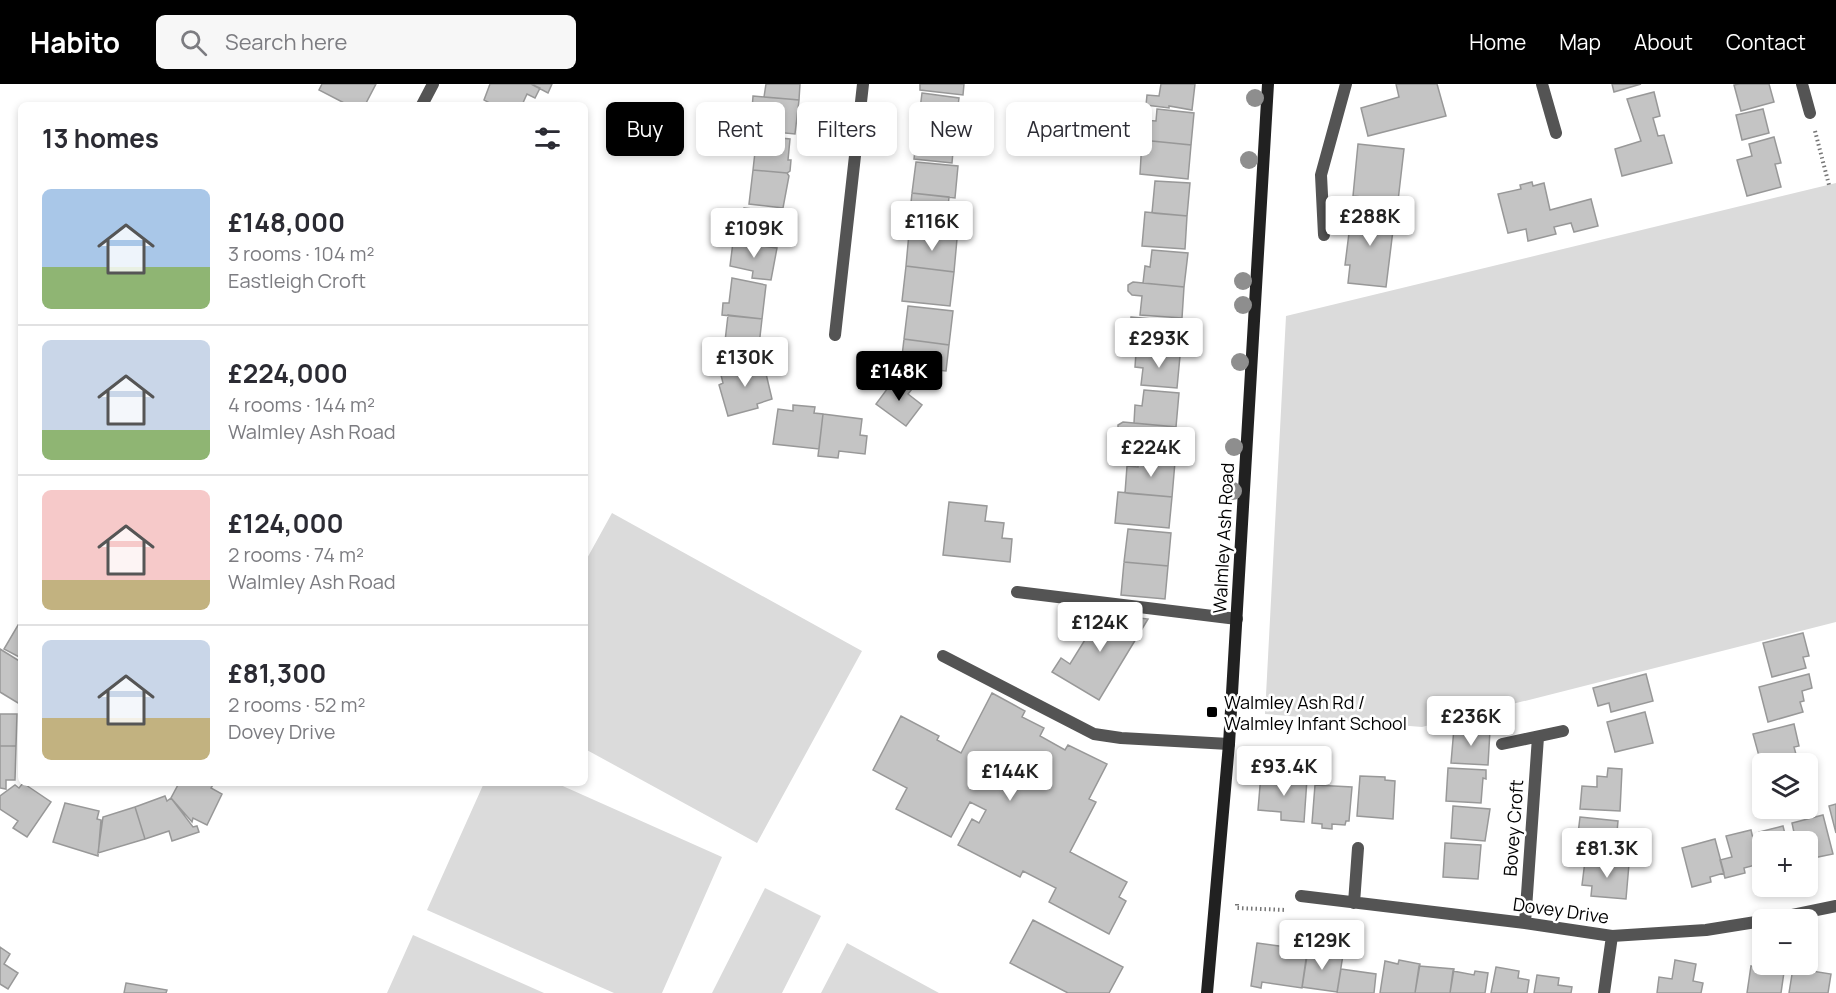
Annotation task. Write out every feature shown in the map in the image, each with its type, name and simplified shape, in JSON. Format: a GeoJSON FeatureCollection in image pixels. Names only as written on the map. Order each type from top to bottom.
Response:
{"type":"FeatureCollection","features":[{"type":"Feature","properties":{"kind":"street"},"geometry":{"type":"LineString","coordinates":[[424,102],[433,84]]}},
{"type":"Feature","properties":{"kind":"street"},"geometry":{"type":"LineString","coordinates":[[835,334],[863,84]]}},
{"type":"Feature","properties":{"kind":"street","name":"Walmley Ash Road"},"geometry":{"type":"LineString","coordinates":[[1206,993],[1229,744],[1268,84]]}},
{"type":"Feature","properties":{"kind":"street"},"geometry":{"type":"LineString","coordinates":[[1324,235],[1321,174],[1346,84]]}},
{"type":"Feature","properties":{"kind":"street"},"geometry":{"type":"LineString","coordinates":[[1542,84],[1556,133]]}},
{"type":"Feature","properties":{"kind":"street"},"geometry":{"type":"LineString","coordinates":[[1802,84],[1810,113]]}},
{"type":"Feature","properties":{"kind":"street"},"geometry":{"type":"LineString","coordinates":[[1017,592],[1237,619]]}},
{"type":"Feature","properties":{"kind":"street"},"geometry":{"type":"LineString","coordinates":[[943,656],[1094,734],[1121,738],[1229,744]]}},
{"type":"Feature","properties":{"kind":"street"},"geometry":{"type":"LineString","coordinates":[[1502,744],[1563,731]]}},
{"type":"Feature","properties":{"kind":"street","name":"Bovey Croft"},"geometry":{"type":"LineString","coordinates":[[1525,923],[1538,737]]}},
{"type":"Feature","properties":{"kind":"street"},"geometry":{"type":"LineString","coordinates":[[1354,903],[1358,848]]}},
{"type":"Feature","properties":{"kind":"street","name":"Dovey Drive"},"geometry":{"type":"LineString","coordinates":[[1301,896],[1612,936],[1706,930],[1752,923]]}},
{"type":"Feature","properties":{"kind":"street"},"geometry":{"type":"LineString","coordinates":[[1818,910],[1836,906]]}},
{"type":"Feature","properties":{"kind":"street"},"geometry":{"type":"LineString","coordinates":[[1604,993],[1612,936]]}},
{"type":"Feature","properties":{"kind":"path"},"geometry":{"type":"LineString","coordinates":[[1810,113],[1829,184]]}},
{"type":"Feature","properties":{"kind":"path"},"geometry":{"type":"LineString","coordinates":[[1238,899],[1237,908],[1294,910],[1294,896],[1301,896]]}},
{"type":"Feature","properties":{"kind":"shaded area"},"geometry":{"type":"Polygon","coordinates":[[[1836,183],[1836,622],[1422,727],[1265,714],[1286,316],[1836,183]]]}},
{"type":"Feature","properties":{"kind":"shaded area"},"geometry":{"type":"Polygon","coordinates":[[[612,513],[862,651],[757,843],[588,751],[588,557],[612,513]]]}},
{"type":"Feature","properties":{"kind":"shaded area"},"geometry":{"type":"Polygon","coordinates":[[[483,786],[563,786],[722,857],[662,993],[614,993],[427,910],[483,786]]]}},
{"type":"Feature","properties":{"kind":"shaded area"},"geometry":{"type":"Polygon","coordinates":[[[765,888],[821,916],[782,993],[712,993],[765,888]]]}},
{"type":"Feature","properties":{"kind":"shaded area"},"geometry":{"type":"Polygon","coordinates":[[[413,935],[544,993],[387,993],[413,935]]]}},
{"type":"Feature","properties":{"kind":"shaded area"},"geometry":{"type":"Polygon","coordinates":[[[847,943],[939,993],[821,993],[847,943]]]}},
{"type":"Feature","properties":{"kind":"building"},"geometry":{"type":"Polygon","coordinates":[[[322,84],[376,84],[367,102],[342,102],[319,90],[322,84]]]}},
{"type":"Feature","properties":{"kind":"building"},"geometry":{"type":"Polygon","coordinates":[[[490,84],[531,84],[540,88],[535,98],[527,94],[523,102],[488,102],[484,100],[490,84]]]}},
{"type":"Feature","properties":{"kind":"building"},"geometry":{"type":"Polygon","coordinates":[[[531,84],[552,84],[548,93],[531,84]]]}},
{"type":"Feature","properties":{"kind":"building"},"geometry":{"type":"Polygon","coordinates":[[[766,84],[800,84],[799,100],[764,97],[766,84]]]}},
{"type":"Feature","properties":{"kind":"building"},"geometry":{"type":"Polygon","coordinates":[[[920,84],[964,84],[963,95],[920,90],[920,84]]]}},
{"type":"Feature","properties":{"kind":"building"},"geometry":{"type":"Polygon","coordinates":[[[1161,84],[1195,84],[1192,110],[1152,106],[1152,102],[1146,102],[1147,95],[1159,96],[1161,84]]]}},
{"type":"Feature","properties":{"kind":"building"},"geometry":{"type":"Polygon","coordinates":[[[1396,84],[1437,84],[1446,116],[1368,136],[1361,108],[1399,97],[1396,84]]]}},
{"type":"Feature","properties":{"kind":"building"},"geometry":{"type":"Polygon","coordinates":[[[1612,84],[1641,84],[1614,92],[1612,84]]]}},
{"type":"Feature","properties":{"kind":"building"},"geometry":{"type":"Polygon","coordinates":[[[1769,84],[1774,102],[1741,111],[1734,85],[1769,84]]]}},
{"type":"Feature","properties":{"kind":"building"},"geometry":{"type":"Polygon","coordinates":[[[1654,92],[1660,116],[1653,118],[1658,136],[1664,135],[1672,163],[1622,176],[1615,149],[1641,141],[1627,99],[1654,92]]]}},
{"type":"Feature","properties":{"kind":"building"},"geometry":{"type":"Polygon","coordinates":[[[922,93],[959,98],[958,102],[921,102],[922,93]]]}},
{"type":"Feature","properties":{"kind":"building"},"geometry":{"type":"Polygon","coordinates":[[[753,96],[799,100],[795,134],[785,133],[785,102],[753,102],[753,96]]]}},
{"type":"Feature","properties":{"kind":"building"},"geometry":{"type":"Polygon","coordinates":[[[1157,109],[1194,113],[1191,145],[1152,141],[1152,121],[1156,121],[1157,109]]]}},
{"type":"Feature","properties":{"kind":"building"},"geometry":{"type":"Polygon","coordinates":[[[1763,109],[1769,133],[1742,140],[1736,115],[1763,109]]]}},
{"type":"Feature","properties":{"kind":"building"},"geometry":{"type":"Polygon","coordinates":[[[1774,137],[1781,163],[1775,164],[1781,187],[1747,196],[1737,160],[1752,156],[1749,144],[1774,137]]]}},
{"type":"Feature","properties":{"kind":"building"},"geometry":{"type":"Polygon","coordinates":[[[785,138],[790,139],[788,160],[791,160],[790,171],[787,173],[753,170],[755,156],[785,156],[785,138]]]}},
{"type":"Feature","properties":{"kind":"building"},"geometry":{"type":"Polygon","coordinates":[[[1152,141],[1191,145],[1188,179],[1140,174],[1141,156],[1152,156],[1152,141]]]}},
{"type":"Feature","properties":{"kind":"building"},"geometry":{"type":"Polygon","coordinates":[[[1358,144],[1404,149],[1398,201],[1353,196],[1358,144]]]}},
{"type":"Feature","properties":{"kind":"building"},"geometry":{"type":"Polygon","coordinates":[[[914,156],[953,156],[952,163],[914,159],[914,156]]]}},
{"type":"Feature","properties":{"kind":"building"},"geometry":{"type":"Polygon","coordinates":[[[916,162],[958,166],[955,198],[912,193],[916,162]]]}},
{"type":"Feature","properties":{"kind":"building"},"geometry":{"type":"Polygon","coordinates":[[[753,170],[787,173],[789,176],[783,208],[749,204],[753,170]]]}},
{"type":"Feature","properties":{"kind":"building"},"geometry":{"type":"Polygon","coordinates":[[[1155,181],[1190,183],[1187,216],[1152,213],[1155,181]]]}},
{"type":"Feature","properties":{"kind":"building"},"geometry":{"type":"Polygon","coordinates":[[[1532,182],[1533,186],[1544,183],[1550,210],[1591,199],[1598,226],[1574,232],[1571,223],[1554,227],[1556,234],[1528,241],[1526,229],[1508,233],[1498,194],[1521,189],[1520,185],[1532,182]]]}},
{"type":"Feature","properties":{"kind":"building"},"geometry":{"type":"Polygon","coordinates":[[[912,193],[949,197],[945,236],[908,231],[912,193]]]}},
{"type":"Feature","properties":{"kind":"building"},"geometry":{"type":"Polygon","coordinates":[[[744,208],[778,212],[777,244],[774,246],[733,242],[734,226],[742,226],[744,208]]]}},
{"type":"Feature","properties":{"kind":"building"},"geometry":{"type":"Polygon","coordinates":[[[1352,209],[1395,214],[1386,287],[1348,283],[1350,265],[1345,265],[1352,209]]]}},
{"type":"Feature","properties":{"kind":"building"},"geometry":{"type":"Polygon","coordinates":[[[1145,212],[1187,216],[1185,249],[1142,246],[1145,212]]]}},
{"type":"Feature","properties":{"kind":"building"},"geometry":{"type":"Polygon","coordinates":[[[909,233],[957,239],[954,272],[906,266],[909,233]]]}},
{"type":"Feature","properties":{"kind":"building"},"geometry":{"type":"Polygon","coordinates":[[[733,242],[777,248],[771,280],[752,278],[753,271],[730,266],[733,242]]]}},
{"type":"Feature","properties":{"kind":"building"},"geometry":{"type":"Polygon","coordinates":[[[1152,250],[1188,253],[1184,287],[1143,283],[1145,266],[1150,267],[1152,250]]]}},
{"type":"Feature","properties":{"kind":"building"},"geometry":{"type":"Polygon","coordinates":[[[906,266],[954,272],[950,306],[902,301],[906,266]]]}},
{"type":"Feature","properties":{"kind":"building"},"geometry":{"type":"Polygon","coordinates":[[[732,278],[766,285],[762,319],[722,315],[723,303],[729,303],[732,278]]]}},
{"type":"Feature","properties":{"kind":"building"},"geometry":{"type":"Polygon","coordinates":[[[1133,282],[1184,287],[1182,318],[1140,315],[1142,296],[1132,295],[1128,291],[1128,285],[1133,282]]]}},
{"type":"Feature","properties":{"kind":"building"},"geometry":{"type":"Polygon","coordinates":[[[908,306],[953,311],[949,345],[904,339],[908,306]]]}},
{"type":"Feature","properties":{"kind":"building"},"geometry":{"type":"Polygon","coordinates":[[[728,315],[762,319],[758,354],[724,350],[728,315]]]}},
{"type":"Feature","properties":{"kind":"building"},"geometry":{"type":"Polygon","coordinates":[[[1131,317],[1183,322],[1180,356],[1145,352],[1148,329],[1130,327],[1131,317]]]}},
{"type":"Feature","properties":{"kind":"building"},"geometry":{"type":"Polygon","coordinates":[[[904,339],[949,345],[946,371],[936,370],[934,383],[914,380],[915,375],[900,373],[904,339]]]}},
{"type":"Feature","properties":{"kind":"building"},"geometry":{"type":"Polygon","coordinates":[[[1136,352],[1180,356],[1177,388],[1141,385],[1143,368],[1135,367],[1136,352]]]}},
{"type":"Feature","properties":{"kind":"building"},"geometry":{"type":"Polygon","coordinates":[[[763,361],[772,399],[757,404],[758,408],[728,416],[719,385],[723,383],[720,371],[763,361]]]}},
{"type":"Feature","properties":{"kind":"building"},"geometry":{"type":"Polygon","coordinates":[[[896,377],[912,389],[908,394],[922,405],[906,426],[876,404],[896,377]]]}},
{"type":"Feature","properties":{"kind":"building"},"geometry":{"type":"Polygon","coordinates":[[[1144,390],[1179,393],[1176,427],[1134,423],[1135,405],[1142,406],[1144,390]]]}},
{"type":"Feature","properties":{"kind":"building"},"geometry":{"type":"Polygon","coordinates":[[[793,405],[815,407],[814,413],[823,414],[819,449],[773,444],[778,409],[793,411],[793,405]]]}},
{"type":"Feature","properties":{"kind":"building"},"geometry":{"type":"Polygon","coordinates":[[[823,414],[862,419],[860,435],[867,436],[865,454],[839,451],[838,458],[818,456],[823,414]]]}},
{"type":"Feature","properties":{"kind":"building"},"geometry":{"type":"Polygon","coordinates":[[[1123,422],[1176,427],[1173,458],[1137,454],[1137,447],[1131,446],[1132,436],[1122,435],[1118,431],[1118,425],[1123,422]]]}},
{"type":"Feature","properties":{"kind":"building"},"geometry":{"type":"Polygon","coordinates":[[[1139,459],[1175,462],[1172,497],[1125,493],[1127,466],[1138,467],[1139,459]]]}},
{"type":"Feature","properties":{"kind":"building"},"geometry":{"type":"Polygon","coordinates":[[[1118,492],[1172,497],[1169,528],[1115,523],[1118,492]]]}},
{"type":"Feature","properties":{"kind":"building"},"geometry":{"type":"Polygon","coordinates":[[[949,502],[987,506],[985,521],[1004,523],[1002,538],[1012,539],[1010,562],[943,555],[949,502]]]}},
{"type":"Feature","properties":{"kind":"building"},"geometry":{"type":"Polygon","coordinates":[[[1128,529],[1171,533],[1168,566],[1124,562],[1128,529]]]}},
{"type":"Feature","properties":{"kind":"building"},"geometry":{"type":"Polygon","coordinates":[[[1124,562],[1168,566],[1165,599],[1121,595],[1124,562]]]}},
{"type":"Feature","properties":{"kind":"building"},"geometry":{"type":"Polygon","coordinates":[[[1116,615],[1148,619],[1099,700],[1052,672],[1061,658],[1070,664],[1088,635],[1080,631],[1081,618],[1091,616],[1110,628],[1116,615]]]}},
{"type":"Feature","properties":{"kind":"building"},"geometry":{"type":"Polygon","coordinates":[[[18,625],[18,656],[4,649],[18,625]]]}},
{"type":"Feature","properties":{"kind":"building"},"geometry":{"type":"Polygon","coordinates":[[[1803,633],[1809,656],[1803,657],[1806,668],[1772,677],[1763,643],[1803,633]]]}},
{"type":"Feature","properties":{"kind":"building"},"geometry":{"type":"Polygon","coordinates":[[[0,649],[18,660],[18,703],[0,692],[0,649]]]}},
{"type":"Feature","properties":{"kind":"building"},"geometry":{"type":"Polygon","coordinates":[[[1646,674],[1653,701],[1611,712],[1609,703],[1598,706],[1593,688],[1646,674]]]}},
{"type":"Feature","properties":{"kind":"building"},"geometry":{"type":"Polygon","coordinates":[[[1809,674],[1812,688],[1802,691],[1804,701],[1800,702],[1803,712],[1768,722],[1759,687],[1809,674]]]}},
{"type":"Feature","properties":{"kind":"building"},"geometry":{"type":"Polygon","coordinates":[[[992,693],[1025,711],[1022,717],[1044,728],[1040,736],[1065,750],[1068,745],[1107,764],[1089,799],[1096,802],[1070,852],[1127,882],[1119,897],[1126,901],[1109,934],[1049,902],[1056,888],[1023,871],[1020,877],[958,845],[972,819],[979,823],[986,810],[970,802],[951,837],[896,809],[907,788],[873,770],[901,716],[939,736],[937,740],[961,753],[992,693]]]}},
{"type":"Feature","properties":{"kind":"building"},"geometry":{"type":"Polygon","coordinates":[[[1645,712],[1653,743],[1615,752],[1607,722],[1645,712]]]}},
{"type":"Feature","properties":{"kind":"building"},"geometry":{"type":"Polygon","coordinates":[[[0,714],[17,714],[16,746],[0,746],[0,714]]]}},
{"type":"Feature","properties":{"kind":"building"},"geometry":{"type":"Polygon","coordinates":[[[1794,724],[1799,746],[1794,747],[1796,753],[1758,753],[1753,734],[1794,724]]]}},
{"type":"Feature","properties":{"kind":"building"},"geometry":{"type":"Polygon","coordinates":[[[1454,728],[1490,730],[1488,765],[1451,763],[1454,728]]]}},
{"type":"Feature","properties":{"kind":"building"},"geometry":{"type":"Polygon","coordinates":[[[0,746],[16,746],[15,780],[6,780],[6,789],[0,788],[0,746]]]}},
{"type":"Feature","properties":{"kind":"building"},"geometry":{"type":"Polygon","coordinates":[[[1448,768],[1486,770],[1481,803],[1446,801],[1448,768]]]}},
{"type":"Feature","properties":{"kind":"building"},"geometry":{"type":"Polygon","coordinates":[[[1608,768],[1622,769],[1620,811],[1580,809],[1582,786],[1597,787],[1597,776],[1607,777],[1608,768]]]}},
{"type":"Feature","properties":{"kind":"building"},"geometry":{"type":"Polygon","coordinates":[[[1261,774],[1307,779],[1304,822],[1281,820],[1281,812],[1258,810],[1261,774]]]}},
{"type":"Feature","properties":{"kind":"building"},"geometry":{"type":"Polygon","coordinates":[[[1360,776],[1385,777],[1385,780],[1395,781],[1393,819],[1357,816],[1360,776]]]}},
{"type":"Feature","properties":{"kind":"building"},"geometry":{"type":"Polygon","coordinates":[[[15,785],[19,788],[27,786],[51,802],[27,837],[13,828],[18,821],[0,809],[0,796],[15,785]]]}},
{"type":"Feature","properties":{"kind":"building"},"geometry":{"type":"Polygon","coordinates":[[[1315,785],[1352,787],[1349,821],[1346,821],[1345,825],[1332,824],[1332,829],[1322,828],[1322,824],[1312,823],[1315,785]]]}},
{"type":"Feature","properties":{"kind":"building"},"geometry":{"type":"Polygon","coordinates":[[[177,786],[212,786],[211,788],[222,794],[207,825],[193,818],[192,822],[171,798],[177,786]]]}},
{"type":"Feature","properties":{"kind":"building"},"geometry":{"type":"Polygon","coordinates":[[[165,796],[167,801],[171,798],[193,827],[197,826],[199,832],[172,841],[169,831],[145,839],[135,807],[165,796]]]}},
{"type":"Feature","properties":{"kind":"building"},"geometry":{"type":"Polygon","coordinates":[[[65,803],[99,811],[97,819],[101,820],[98,856],[53,842],[65,803]]]}},
{"type":"Feature","properties":{"kind":"building"},"geometry":{"type":"Polygon","coordinates":[[[1836,804],[1836,833],[1829,806],[1836,804]]]}},
{"type":"Feature","properties":{"kind":"building"},"geometry":{"type":"Polygon","coordinates":[[[1453,806],[1490,809],[1485,841],[1451,838],[1453,806]]]}},
{"type":"Feature","properties":{"kind":"building"},"geometry":{"type":"Polygon","coordinates":[[[135,807],[145,839],[98,853],[103,817],[135,807]]]}},
{"type":"Feature","properties":{"kind":"building"},"geometry":{"type":"Polygon","coordinates":[[[1823,815],[1833,854],[1818,857],[1818,831],[1794,831],[1792,823],[1818,819],[1818,816],[1823,815]]]}},
{"type":"Feature","properties":{"kind":"building"},"geometry":{"type":"Polygon","coordinates":[[[1580,817],[1618,821],[1615,855],[1576,851],[1580,817]]]}},
{"type":"Feature","properties":{"kind":"building"},"geometry":{"type":"Polygon","coordinates":[[[1783,826],[1784,831],[1763,831],[1783,826]]]}},
{"type":"Feature","properties":{"kind":"building"},"geometry":{"type":"Polygon","coordinates":[[[1751,830],[1752,866],[1744,868],[1745,873],[1725,878],[1720,860],[1732,857],[1726,836],[1751,830]]]}},
{"type":"Feature","properties":{"kind":"building"},"geometry":{"type":"Polygon","coordinates":[[[1715,839],[1724,873],[1710,877],[1711,882],[1692,887],[1682,848],[1715,839]]]}},
{"type":"Feature","properties":{"kind":"building"},"geometry":{"type":"Polygon","coordinates":[[[1445,843],[1481,845],[1478,879],[1443,877],[1445,843]]]}},
{"type":"Feature","properties":{"kind":"building"},"geometry":{"type":"Polygon","coordinates":[[[1585,861],[1629,864],[1626,899],[1591,896],[1592,886],[1582,885],[1585,861]]]}},
{"type":"Feature","properties":{"kind":"building"},"geometry":{"type":"Polygon","coordinates":[[[1033,920],[1123,967],[1109,993],[1068,993],[1010,963],[1033,920]]]}},
{"type":"Feature","properties":{"kind":"building"},"geometry":{"type":"Polygon","coordinates":[[[1257,943],[1308,950],[1302,988],[1262,982],[1261,988],[1251,986],[1257,943]]]}},
{"type":"Feature","properties":{"kind":"building"},"geometry":{"type":"Polygon","coordinates":[[[0,947],[10,954],[4,964],[18,973],[8,989],[0,984],[0,947]]]}},
{"type":"Feature","properties":{"kind":"building"},"geometry":{"type":"Polygon","coordinates":[[[1307,952],[1343,955],[1337,992],[1302,987],[1307,952]]]}},
{"type":"Feature","properties":{"kind":"building"},"geometry":{"type":"Polygon","coordinates":[[[1399,960],[1420,964],[1415,993],[1380,993],[1385,961],[1398,964],[1399,960]]]}},
{"type":"Feature","properties":{"kind":"building"},"geometry":{"type":"Polygon","coordinates":[[[1675,960],[1696,964],[1693,981],[1703,983],[1701,993],[1657,993],[1659,977],[1672,979],[1675,960]]]}},
{"type":"Feature","properties":{"kind":"building"},"geometry":{"type":"Polygon","coordinates":[[[1419,966],[1454,969],[1450,993],[1415,993],[1419,966]]]}},
{"type":"Feature","properties":{"kind":"building"},"geometry":{"type":"Polygon","coordinates":[[[1751,966],[1752,975],[1784,975],[1781,993],[1747,993],[1751,966]]]}},
{"type":"Feature","properties":{"kind":"building"},"geometry":{"type":"Polygon","coordinates":[[[1496,967],[1519,971],[1518,978],[1529,980],[1527,993],[1491,993],[1496,967]]]}},
{"type":"Feature","properties":{"kind":"building"},"geometry":{"type":"Polygon","coordinates":[[[1341,969],[1376,974],[1374,993],[1337,993],[1341,969]]]}},
{"type":"Feature","properties":{"kind":"building"},"geometry":{"type":"Polygon","coordinates":[[[1453,971],[1474,975],[1475,971],[1488,973],[1485,993],[1450,993],[1453,971]]]}},
{"type":"Feature","properties":{"kind":"building"},"geometry":{"type":"Polygon","coordinates":[[[1818,972],[1831,974],[1828,993],[1789,993],[1792,975],[1818,975],[1818,972]]]}},
{"type":"Feature","properties":{"kind":"building"},"geometry":{"type":"Polygon","coordinates":[[[1537,975],[1559,978],[1558,985],[1572,987],[1571,993],[1534,993],[1537,975]]]}},
{"type":"Feature","properties":{"kind":"building"},"geometry":{"type":"Polygon","coordinates":[[[126,983],[167,990],[166,993],[124,993],[126,983]]]}},
{"type":"Feature","properties":{"kind":"place","name":"Walmley Ash Rd / Walmley Infant School"},"geometry":{"type":"Point","coordinates":[1212,712]}}]}
